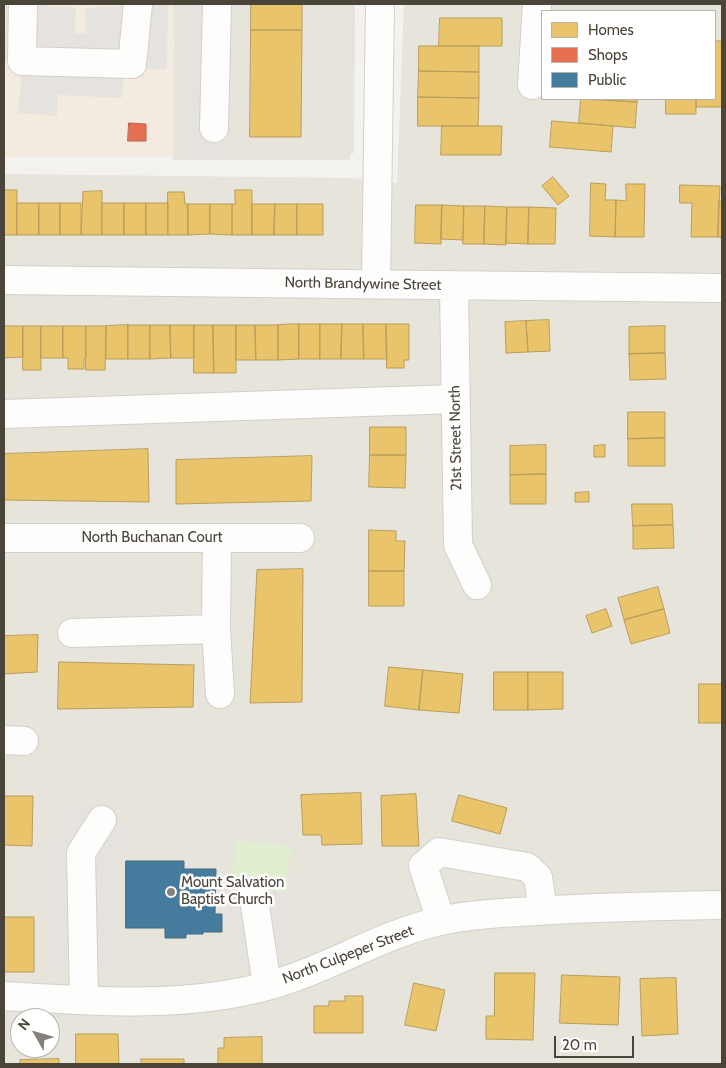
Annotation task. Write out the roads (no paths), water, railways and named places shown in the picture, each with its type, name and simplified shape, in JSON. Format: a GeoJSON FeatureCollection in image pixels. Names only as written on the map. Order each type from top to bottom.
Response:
{"type":"FeatureCollection","features":[{"type":"Feature","properties":{"kind":"street"},"geometry":{"type":"LineString","coordinates":[[23,4],[22,61],[132,64],[138,4]]}},
{"type":"Feature","properties":{"kind":"street"},"geometry":{"type":"LineString","coordinates":[[214,128],[217,4]]}},
{"type":"Feature","properties":{"kind":"street"},"geometry":{"type":"LineString","coordinates":[[376,283],[380,4]]}},
{"type":"Feature","properties":{"kind":"street"},"geometry":{"type":"LineString","coordinates":[[532,85],[536,4]]}},
{"type":"Feature","properties":{"kind":"street","name":"North Brandywine Street"},"geometry":{"type":"LineString","coordinates":[[4,280],[722,288]]}},
{"type":"Feature","properties":{"kind":"street","name":"21st Street North"},"geometry":{"type":"LineString","coordinates":[[454,286],[458,546],[477,585]]}},
{"type":"Feature","properties":{"kind":"street"},"geometry":{"type":"LineString","coordinates":[[4,414],[456,398]]}},
{"type":"Feature","properties":{"kind":"street","name":"North Buchanan Court"},"geometry":{"type":"LineString","coordinates":[[4,538],[300,538]]}},
{"type":"Feature","properties":{"kind":"street"},"geometry":{"type":"LineString","coordinates":[[217,538],[216,629],[220,694]]}},
{"type":"Feature","properties":{"kind":"street"},"geometry":{"type":"LineString","coordinates":[[72,633],[216,629]]}},
{"type":"Feature","properties":{"kind":"street"},"geometry":{"type":"LineString","coordinates":[[84,1000],[81,853],[102,820]]}},
{"type":"Feature","properties":{"kind":"street"},"geometry":{"type":"LineString","coordinates":[[441,921],[424,866],[439,852],[527,867],[538,877],[543,910]]}},
{"type":"Feature","properties":{"kind":"street"},"geometry":{"type":"LineString","coordinates":[[253,892],[267,986]]}},
{"type":"Feature","properties":{"kind":"street","name":"North Culpeper Street"},"geometry":{"type":"LineString","coordinates":[[4,996],[84,1000],[173,1000],[208,997],[267,986],[308,972],[398,933],[441,921],[491,914],[543,910],[722,905]]}},
{"type":"Feature","properties":{"kind":"place","name":"Mount Salvation Baptist Church"},"geometry":{"type":"Point","coordinates":[171,892]}}]}
